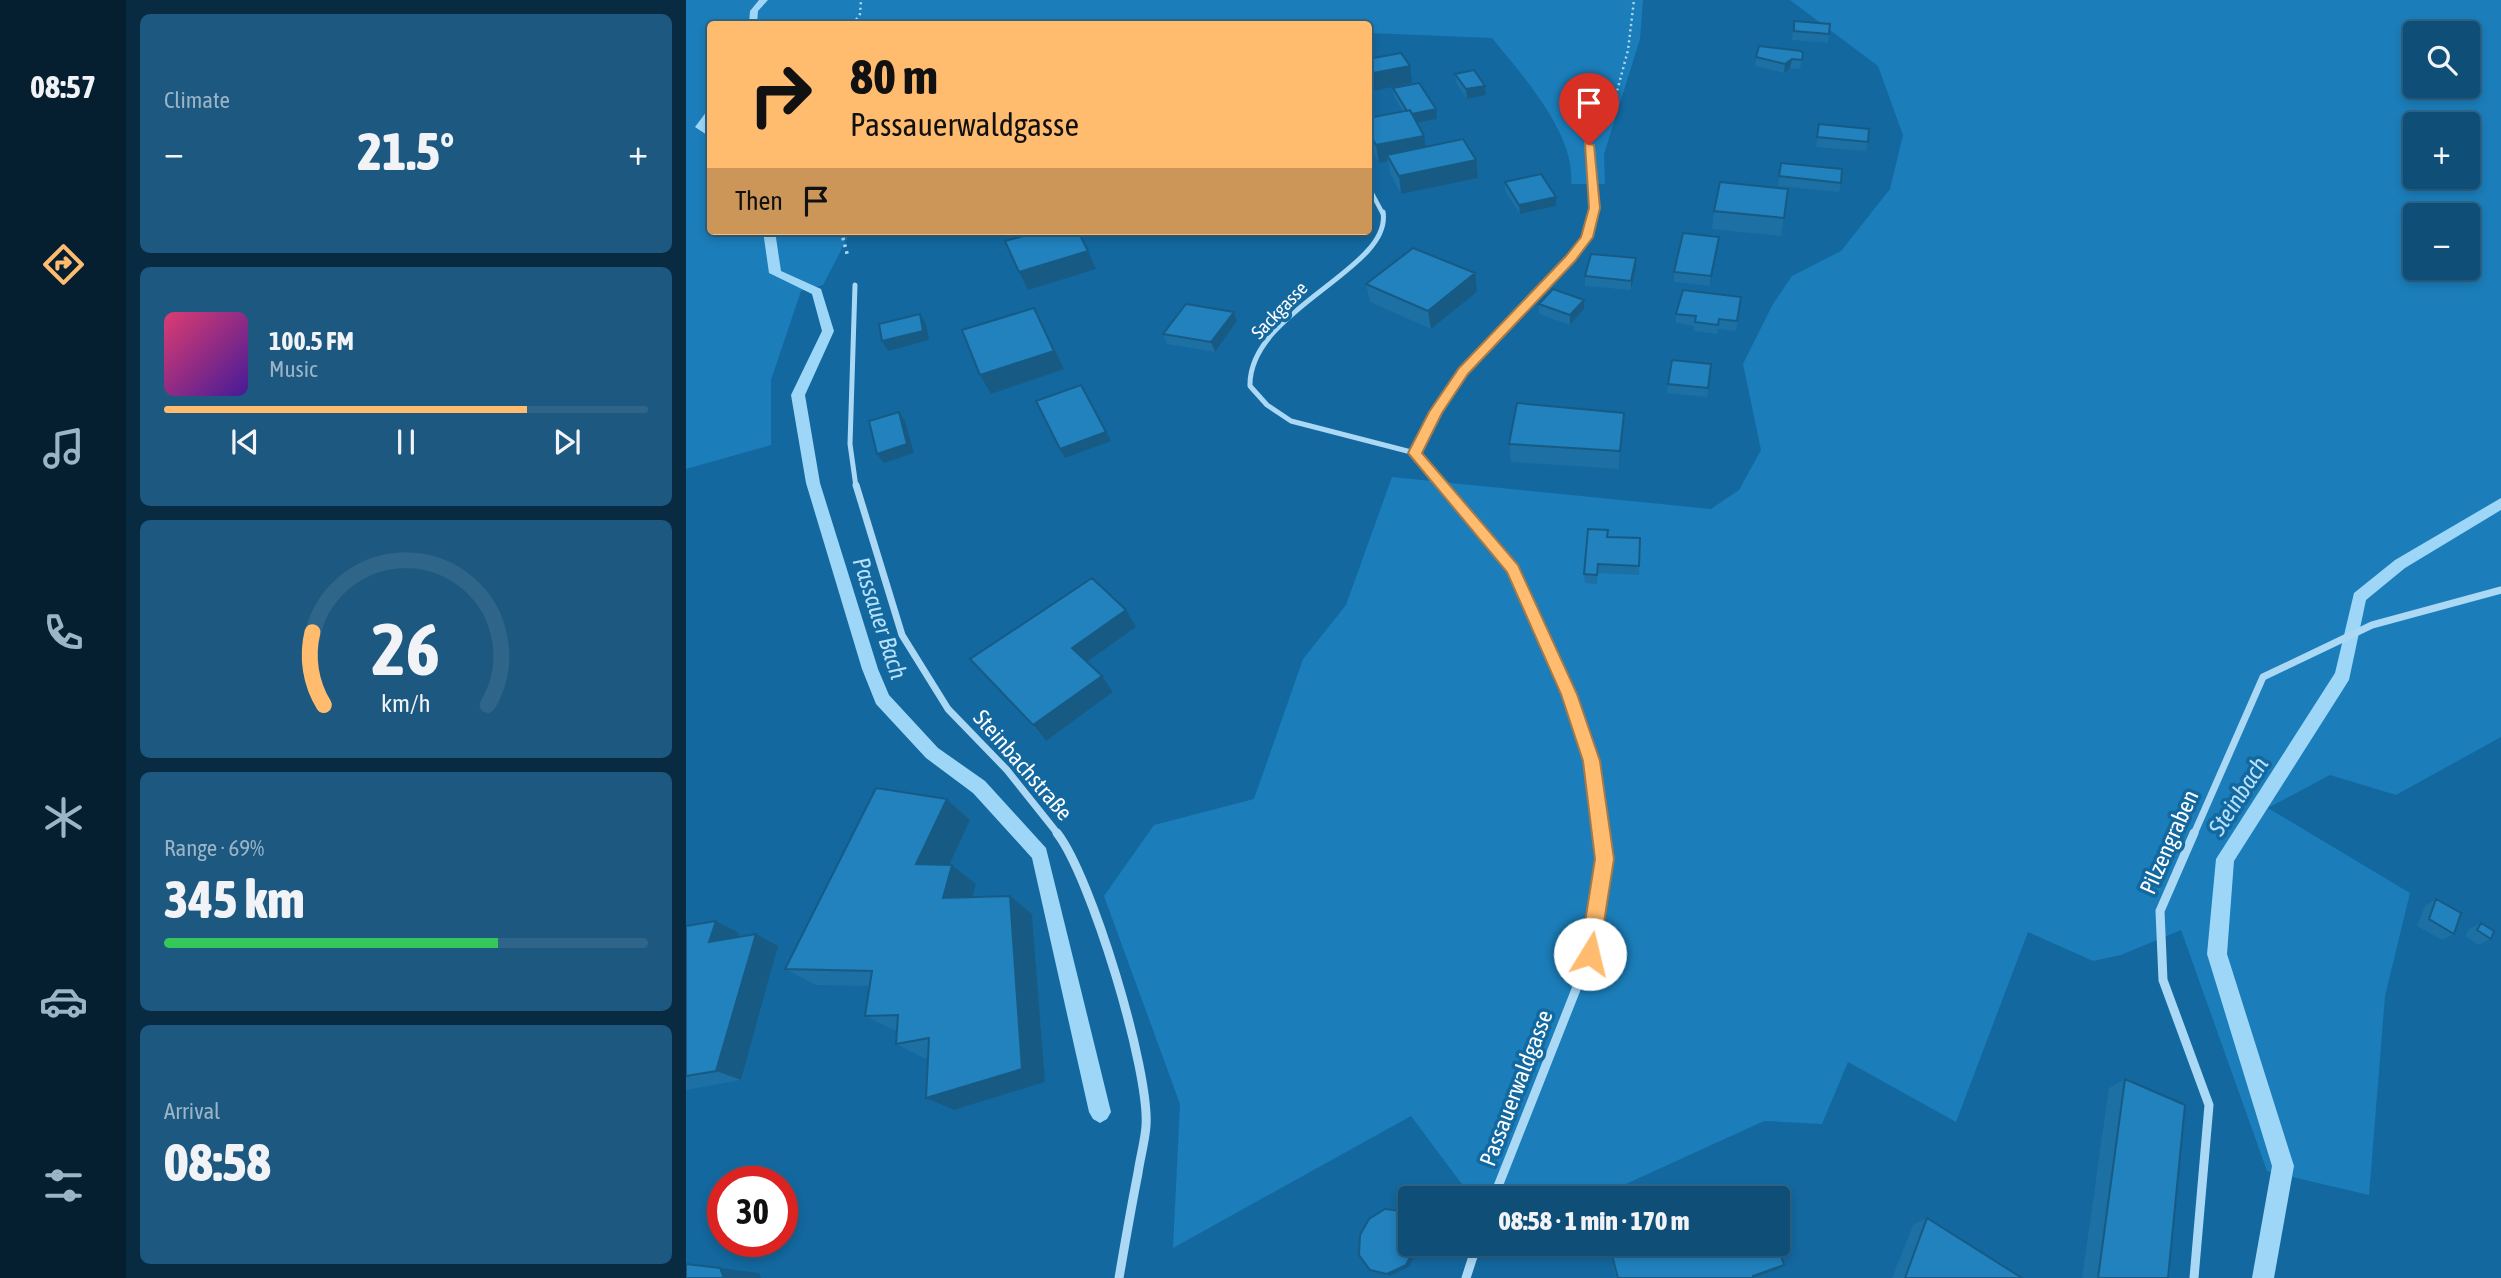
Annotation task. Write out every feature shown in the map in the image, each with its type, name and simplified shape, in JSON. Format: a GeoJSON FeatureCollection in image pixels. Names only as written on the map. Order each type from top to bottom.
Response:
{"type":"FeatureCollection","features":[{"type":"Feature","properties":{"kind":"street"},"geometry":{"type":"LineString","coordinates":[[1415,453],[1436,412],[1463,371],[1587,237],[1595,208],[1589,145]]}},
{"type":"Feature","properties":{"kind":"street","name":"Sackgasse"},"geometry":{"type":"LineString","coordinates":[[1372,192],[1382,206],[1383,228],[1373,246],[1358,262],[1298,309],[1264,346],[1251,366],[1250,386],[1267,405],[1291,421],[1415,453]]}},
{"type":"Feature","properties":{"kind":"street","name":"Steinbachstraße"},"geometry":{"type":"LineString","coordinates":[[855,285],[850,444],[855,477],[902,635],[948,709],[1007,770],[1066,844],[1083,879],[1124,1006],[1146,1092],[1146,1126],[1119,1278]]}},
{"type":"Feature","properties":{"kind":"street","name":"Passauerwaldgasse"},"geometry":{"type":"LineString","coordinates":[[1415,453],[1513,569],[1569,694],[1592,761],[1605,859],[1590,954],[1498,1186]]}},
{"type":"Feature","properties":{"kind":"street","name":"Pilzengraben"},"geometry":{"type":"LineString","coordinates":[[2194,1278],[2209,1105],[2163,980],[2160,911],[2263,677],[2372,625],[2501,590]]}},
{"type":"Feature","properties":{"kind":"street"},"geometry":{"type":"LineString","coordinates":[[1466,1278],[1474,1256]]}},
{"type":"Feature","properties":{"kind":"path"},"geometry":{"type":"LineString","coordinates":[[855,21],[860,14],[861,0]]}},
{"type":"Feature","properties":{"kind":"path"},"geometry":{"type":"LineString","coordinates":[[1589,145],[1611,114],[1628,50],[1634,0]]}},
{"type":"Feature","properties":{"kind":"shaded area"},"geometry":{"type":"Polygon","coordinates":[[[686,0],[1643,0],[1640,39],[1604,154],[1605,184],[1571,184],[1565,145],[1556,126],[1545,106],[1492,38],[1372,33],[1372,21],[707,21],[707,235],[849,235],[823,285],[801,291],[771,380],[771,445],[686,469],[686,0]]]}},
{"type":"Feature","properties":{"kind":"shaded area"},"geometry":{"type":"Polygon","coordinates":[[[1790,0],[2501,0],[2501,737],[2396,795],[2330,775],[2268,808],[2410,893],[2385,996],[2369,1195],[2267,1171],[2181,930],[2121,955],[2093,961],[2028,932],[1956,1122],[1848,1062],[1822,1124],[1764,1121],[1622,1186],[1463,1186],[1411,1116],[1173,1248],[1180,1104],[1104,896],[1154,825],[1254,799],[1303,659],[1346,605],[1392,477],[1711,509],[1739,490],[1761,450],[1743,364],[1773,304],[1792,276],[1841,251],[1890,189],[1903,135],[1878,66],[1790,0]]]}},
{"type":"Feature","properties":{"kind":"building"},"geometry":{"type":"Polygon","coordinates":[[[1794,21],[1830,24],[1829,34],[1794,31],[1794,21]]]}},
{"type":"Feature","properties":{"kind":"building"},"geometry":{"type":"Polygon","coordinates":[[[1759,46],[1801,51],[1802,60],[1792,59],[1785,64],[1756,57],[1759,46]]]}},
{"type":"Feature","properties":{"kind":"building"},"geometry":{"type":"Polygon","coordinates":[[[1401,53],[1410,66],[1372,73],[1372,55],[1374,58],[1401,53]]]}},
{"type":"Feature","properties":{"kind":"building"},"geometry":{"type":"Polygon","coordinates":[[[1474,70],[1485,86],[1466,89],[1455,74],[1474,70]]]}},
{"type":"Feature","properties":{"kind":"building"},"geometry":{"type":"Polygon","coordinates":[[[1419,83],[1436,109],[1412,114],[1410,110],[1407,111],[1393,88],[1419,83]]]}},
{"type":"Feature","properties":{"kind":"building"},"geometry":{"type":"Polygon","coordinates":[[[1410,110],[1424,136],[1376,145],[1372,138],[1372,117],[1410,110]]]}},
{"type":"Feature","properties":{"kind":"building"},"geometry":{"type":"Polygon","coordinates":[[[1819,124],[1869,129],[1868,142],[1817,137],[1819,124]]]}},
{"type":"Feature","properties":{"kind":"building"},"geometry":{"type":"Polygon","coordinates":[[[1463,139],[1476,160],[1399,176],[1387,155],[1463,139]]]}},
{"type":"Feature","properties":{"kind":"building"},"geometry":{"type":"Polygon","coordinates":[[[1781,163],[1842,169],[1841,183],[1779,176],[1781,163]]]}},
{"type":"Feature","properties":{"kind":"building"},"geometry":{"type":"Polygon","coordinates":[[[1541,174],[1556,197],[1519,205],[1505,182],[1541,174]]]}},
{"type":"Feature","properties":{"kind":"building"},"geometry":{"type":"Polygon","coordinates":[[[1720,182],[1788,189],[1784,218],[1714,211],[1720,182]]]}},
{"type":"Feature","properties":{"kind":"building"},"geometry":{"type":"Polygon","coordinates":[[[1683,233],[1719,237],[1711,276],[1674,272],[1683,233]]]}},
{"type":"Feature","properties":{"kind":"building"},"geometry":{"type":"Polygon","coordinates":[[[1027,235],[1080,235],[1088,251],[1019,272],[1005,241],[1027,235]]]}},
{"type":"Feature","properties":{"kind":"building"},"geometry":{"type":"Polygon","coordinates":[[[1413,248],[1475,273],[1428,311],[1366,284],[1413,248]]]}},
{"type":"Feature","properties":{"kind":"building"},"geometry":{"type":"Polygon","coordinates":[[[1591,254],[1636,258],[1631,281],[1585,276],[1591,254]]]}},
{"type":"Feature","properties":{"kind":"building"},"geometry":{"type":"Polygon","coordinates":[[[1553,289],[1584,300],[1570,315],[1539,304],[1553,289]]]}},
{"type":"Feature","properties":{"kind":"building"},"geometry":{"type":"Polygon","coordinates":[[[1683,290],[1741,297],[1737,321],[1719,319],[1718,325],[1695,322],[1696,316],[1676,314],[1683,290]]]}},
{"type":"Feature","properties":{"kind":"building"},"geometry":{"type":"Polygon","coordinates":[[[1186,304],[1234,312],[1211,342],[1163,334],[1186,304]]]}},
{"type":"Feature","properties":{"kind":"building"},"geometry":{"type":"Polygon","coordinates":[[[1034,308],[1054,351],[980,375],[962,330],[1034,308]]]}},
{"type":"Feature","properties":{"kind":"building"},"geometry":{"type":"Polygon","coordinates":[[[920,314],[923,331],[882,341],[879,324],[920,314]]]}},
{"type":"Feature","properties":{"kind":"building"},"geometry":{"type":"Polygon","coordinates":[[[1672,360],[1711,364],[1708,388],[1668,384],[1672,360]]]}},
{"type":"Feature","properties":{"kind":"building"},"geometry":{"type":"Polygon","coordinates":[[[1081,385],[1106,432],[1060,449],[1036,401],[1081,385]]]}},
{"type":"Feature","properties":{"kind":"building"},"geometry":{"type":"Polygon","coordinates":[[[1517,403],[1624,413],[1620,451],[1509,444],[1517,403]]]}},
{"type":"Feature","properties":{"kind":"building"},"geometry":{"type":"Polygon","coordinates":[[[899,412],[907,444],[877,454],[869,421],[899,412]]]}},
{"type":"Feature","properties":{"kind":"building"},"geometry":{"type":"Polygon","coordinates":[[[1588,529],[1608,530],[1607,537],[1640,538],[1639,566],[1598,564],[1597,575],[1584,574],[1588,529]]]}},
{"type":"Feature","properties":{"kind":"building"},"geometry":{"type":"Polygon","coordinates":[[[1092,578],[1126,610],[1072,648],[1102,676],[1033,725],[970,659],[1092,578]]]}},
{"type":"Feature","properties":{"kind":"building"},"geometry":{"type":"Polygon","coordinates":[[[876,788],[947,799],[916,864],[952,865],[943,898],[1010,896],[1022,1069],[926,1098],[929,1038],[896,1044],[898,1015],[865,1016],[872,971],[785,969],[876,788]]]}},
{"type":"Feature","properties":{"kind":"building"},"geometry":{"type":"Polygon","coordinates":[[[2436,899],[2461,913],[2454,934],[2429,919],[2436,899]]]}},
{"type":"Feature","properties":{"kind":"building"},"geometry":{"type":"Polygon","coordinates":[[[716,921],[709,942],[756,934],[716,1071],[686,1076],[686,926],[716,921]]]}},
{"type":"Feature","properties":{"kind":"building"},"geometry":{"type":"Polygon","coordinates":[[[2481,923],[2494,931],[2491,939],[2477,930],[2481,923]]]}},
{"type":"Feature","properties":{"kind":"building"},"geometry":{"type":"Polygon","coordinates":[[[2125,1079],[2185,1105],[2168,1278],[2098,1278],[2125,1079]]]}},
{"type":"Feature","properties":{"kind":"building"},"geometry":{"type":"Polygon","coordinates":[[[1385,1209],[1398,1211],[1398,1256],[1410,1256],[1406,1265],[1387,1274],[1370,1270],[1359,1255],[1360,1235],[1369,1219],[1385,1209]]]}},
{"type":"Feature","properties":{"kind":"building"},"geometry":{"type":"Polygon","coordinates":[[[1927,1218],[2022,1278],[1905,1278],[1927,1218]]]}},
{"type":"Feature","properties":{"kind":"building"},"geometry":{"type":"Polygon","coordinates":[[[1612,1256],[1781,1256],[1784,1265],[1753,1278],[1618,1278],[1612,1256]]]}},
{"type":"Feature","properties":{"kind":"building"},"geometry":{"type":"Polygon","coordinates":[[[686,1264],[720,1268],[724,1278],[686,1278],[686,1264]]]}},
{"type":"Feature","properties":{"kind":"waterway","name":"Passauer Bach"},"geometry":{"type":"LineString","coordinates":[[753,21],[754,11],[764,0]]}},
{"type":"Feature","properties":{"kind":"waterway","name":"Passauer Bach"},"geometry":{"type":"LineString","coordinates":[[707,117],[700,127],[707,132]]}},
{"type":"Feature","properties":{"kind":"waterway","name":"Passauer Bach"},"geometry":{"type":"LineString","coordinates":[[770,235],[775,273],[817,292],[828,331],[798,395],[813,483],[870,669],[882,699],[932,753],[979,787],[1040,854],[1100,1112]]}},
{"type":"Feature","properties":{"kind":"waterway","name":"Steinbach"},"geometry":{"type":"LineString","coordinates":[[2263,1278],[2283,1166],[2217,954],[2225,859],[2343,675],[2359,597],[2400,564],[2501,503]]}},
{"type":"Feature","properties":{"kind":"route"},"geometry":{"type":"LineString","coordinates":[[1589,145],[1595,208],[1587,237],[1463,371],[1436,412],[1415,453],[1513,569],[1569,694],[1592,761],[1605,859],[1590,954]]}}]}
